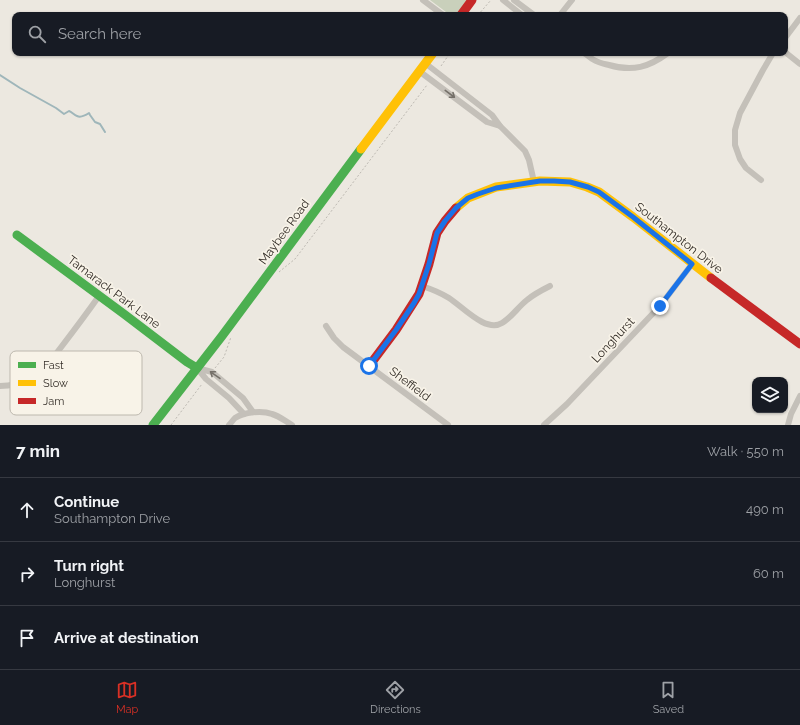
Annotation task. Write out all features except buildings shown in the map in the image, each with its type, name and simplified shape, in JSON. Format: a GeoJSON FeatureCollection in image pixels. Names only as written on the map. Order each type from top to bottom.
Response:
{"type":"FeatureCollection","features":[{"type":"Feature","properties":{"kind":"street"},"geometry":{"type":"LineString","coordinates":[[422,0],[439,12]]}},
{"type":"Feature","properties":{"kind":"street"},"geometry":{"type":"LineString","coordinates":[[463,12],[472,0]]}},
{"type":"Feature","properties":{"kind":"street"},"geometry":{"type":"LineString","coordinates":[[503,0],[516,4],[529,12]]}},
{"type":"Feature","properties":{"kind":"street"},"geometry":{"type":"LineString","coordinates":[[562,12],[572,0]]}},
{"type":"Feature","properties":{"kind":"street"},"geometry":{"type":"LineString","coordinates":[[788,34],[800,18]]}},
{"type":"Feature","properties":{"kind":"street"},"geometry":{"type":"LineString","coordinates":[[788,54],[800,64]]}},
{"type":"Feature","properties":{"kind":"street","name":"Maybee Road"},"geometry":{"type":"LineString","coordinates":[[154,425],[431,56]]}},
{"type":"Feature","properties":{"kind":"street"},"geometry":{"type":"LineString","coordinates":[[588,56],[595,61],[625,69],[646,66],[664,56]]}},
{"type":"Feature","properties":{"kind":"street"},"geometry":{"type":"LineString","coordinates":[[761,180],[746,168],[740,159],[735,145],[735,130],[740,113],[772,56]]}},
{"type":"Feature","properties":{"kind":"street"},"geometry":{"type":"LineString","coordinates":[[422,67],[436,72],[492,115],[500,126],[525,151],[529,160],[534,182]]}},
{"type":"Feature","properties":{"kind":"street"},"geometry":{"type":"LineString","coordinates":[[422,67],[431,80],[487,122],[500,126]]}},
{"type":"Feature","properties":{"kind":"street"},"geometry":{"type":"LineString","coordinates":[[463,104],[468,96]]}},
{"type":"Feature","properties":{"kind":"street","name":"Southampton Drive"},"geometry":{"type":"LineString","coordinates":[[369,366],[414,303],[422,286],[437,233],[456,208],[468,198],[496,188],[534,182],[570,182],[599,192],[692,264],[800,344]]}},
{"type":"Feature","properties":{"kind":"street","name":"Tamarack Park Lane"},"geometry":{"type":"LineString","coordinates":[[17,235],[197,368]]}},
{"type":"Feature","properties":{"kind":"street","name":"Longhurst"},"geometry":{"type":"LineString","coordinates":[[544,425],[567,404],[660,306],[692,264]]}},
{"type":"Feature","properties":{"kind":"street"},"geometry":{"type":"LineString","coordinates":[[422,286],[432,289],[450,299],[473,316],[492,326],[500,324],[506,320],[527,300],[540,290],[550,286]]}},
{"type":"Feature","properties":{"kind":"street"},"geometry":{"type":"LineString","coordinates":[[58,351],[99,296]]}},
{"type":"Feature","properties":{"kind":"street","name":"Sheffield"},"geometry":{"type":"LineString","coordinates":[[326,326],[334,338],[343,347],[448,425]]}},
{"type":"Feature","properties":{"kind":"street"},"geometry":{"type":"LineString","coordinates":[[197,368],[212,372],[235,390],[253,412]]}},
{"type":"Feature","properties":{"kind":"street"},"geometry":{"type":"LineString","coordinates":[[197,368],[206,379],[229,398],[244,414]]}},
{"type":"Feature","properties":{"kind":"street"},"geometry":{"type":"LineString","coordinates":[[229,398],[235,390]]}},
{"type":"Feature","properties":{"kind":"street"},"geometry":{"type":"LineString","coordinates":[[788,425],[791,414],[800,396]]}},
{"type":"Feature","properties":{"kind":"street"},"geometry":{"type":"LineString","coordinates":[[229,425],[235,418],[253,412],[271,413],[292,425]]}},
{"type":"Feature","properties":{"kind":"path"},"geometry":{"type":"LineString","coordinates":[[481,12],[491,0]]}},
{"type":"Feature","properties":{"kind":"path"},"geometry":{"type":"LineString","coordinates":[[436,72],[448,56]]}},
{"type":"Feature","properties":{"kind":"path"},"geometry":{"type":"LineString","coordinates":[[278,273],[295,259],[431,80]]}},
{"type":"Feature","properties":{"kind":"path"},"geometry":{"type":"LineString","coordinates":[[212,372],[224,357],[234,332]]}},
{"type":"Feature","properties":{"kind":"path"},"geometry":{"type":"LineString","coordinates":[[171,425],[206,379]]}},
{"type":"Feature","properties":{"kind":"green space"},"geometry":{"type":"Polygon","coordinates":[[[430,0],[469,0],[459,12],[446,12],[430,0]]]}},
{"type":"Feature","properties":{"kind":"waterway"},"geometry":{"type":"LineString","coordinates":[[0,75],[64,114],[69,111],[80,117],[89,113],[95,122],[100,124],[105,132]]}},
{"type":"Feature","properties":{"kind":"traffic: fast"},"geometry":{"type":"LineString","coordinates":[[153,425],[222,336],[361,149]]}},
{"type":"Feature","properties":{"kind":"traffic: fast"},"geometry":{"type":"LineString","coordinates":[[17,235],[197,368]]}},
{"type":"Feature","properties":{"kind":"traffic: slow"},"geometry":{"type":"LineString","coordinates":[[361,149],[431,56]]}},
{"type":"Feature","properties":{"kind":"traffic: slow"},"geometry":{"type":"LineString","coordinates":[[456,208],[468,198],[496,187],[540,181],[570,182],[599,192],[711,278]]}},
{"type":"Feature","properties":{"kind":"traffic: jam"},"geometry":{"type":"LineString","coordinates":[[463,12],[472,0]]}},
{"type":"Feature","properties":{"kind":"traffic: jam"},"geometry":{"type":"LineString","coordinates":[[369,366],[396,330],[419,294],[437,233],[456,208]]}},
{"type":"Feature","properties":{"kind":"traffic: jam"},"geometry":{"type":"LineString","coordinates":[[711,278],[800,344]]}},
{"type":"Feature","properties":{"kind":"route"},"geometry":{"type":"LineString","coordinates":[[369,366],[396,330],[419,294],[437,233],[445,221],[456,208],[468,198],[496,188],[540,181],[554,181],[570,182],[599,192],[692,264],[660,306]]}}]}
